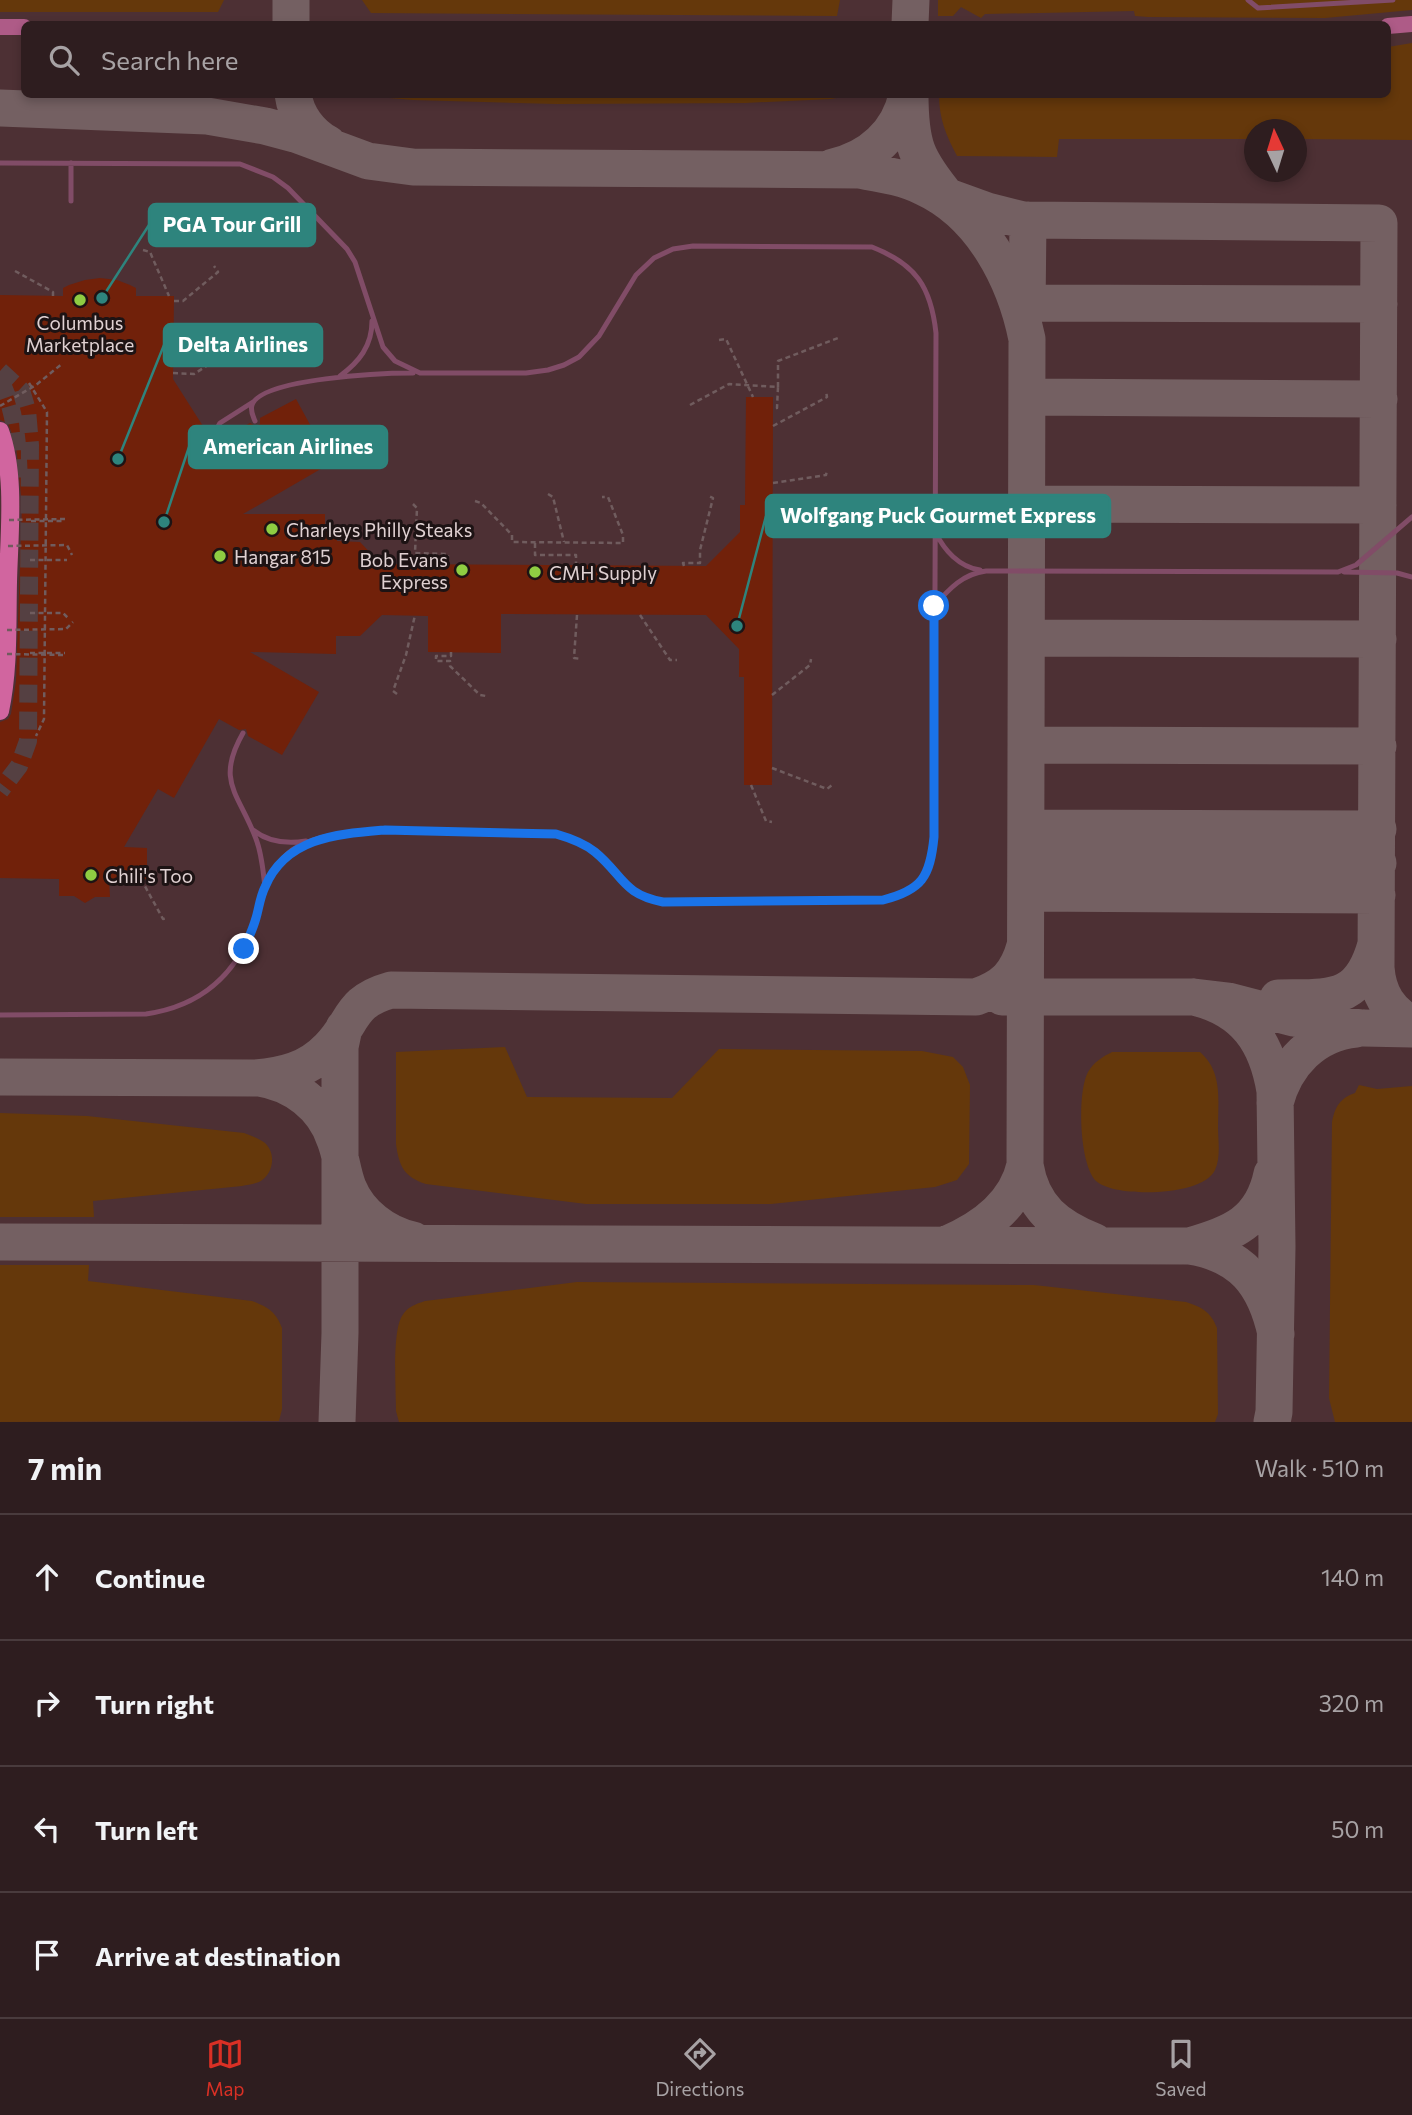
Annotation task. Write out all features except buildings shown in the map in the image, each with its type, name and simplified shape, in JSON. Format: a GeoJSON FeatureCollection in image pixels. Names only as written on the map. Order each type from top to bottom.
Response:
{"type":"FeatureCollection","features":[{"type":"Feature","properties":{"kind":"main road"},"geometry":{"type":"LineString","coordinates":[[0,430],[7,455],[9,520],[7,654],[0,711]]}},
{"type":"Feature","properties":{"kind":"street"},"geometry":{"type":"LineString","coordinates":[[1391,26],[1412,23]]}},
{"type":"Feature","properties":{"kind":"street"},"geometry":{"type":"LineString","coordinates":[[0,27],[21,27]]}},
{"type":"Feature","properties":{"kind":"lane"},"geometry":{"type":"LineString","coordinates":[[1248,0],[1258,8],[1392,0]]}},
{"type":"Feature","properties":{"kind":"lane"},"geometry":{"type":"LineString","coordinates":[[0,163],[240,164],[273,177],[306,205],[352,256],[377,332],[388,354],[400,364],[420,373]]}},
{"type":"Feature","properties":{"kind":"lane"},"geometry":{"type":"LineString","coordinates":[[71,163],[71,201]]}},
{"type":"Feature","properties":{"kind":"lane"},"geometry":{"type":"LineString","coordinates":[[215,432],[220,423],[280,387],[379,373],[526,373],[564,365],[579,357],[599,336],[636,275],[654,258],[673,250],[694,246],[872,247],[891,254],[906,265],[919,278],[933,308],[936,333],[932,857],[925,876],[914,889],[900,896],[870,900],[654,900],[631,891],[593,850],[574,839],[556,834],[385,830],[335,835],[295,843],[276,841],[252,830]]}},
{"type":"Feature","properties":{"kind":"lane"},"geometry":{"type":"LineString","coordinates":[[336,378],[358,362],[364,353],[371,333],[371,314]]}},
{"type":"Feature","properties":{"kind":"lane"},"geometry":{"type":"LineString","coordinates":[[253,402],[251,408],[256,421]]}},
{"type":"Feature","properties":{"kind":"lane"},"geometry":{"type":"LineString","coordinates":[[1338,572],[1356,565],[1412,517]]}},
{"type":"Feature","properties":{"kind":"lane"},"geometry":{"type":"LineString","coordinates":[[935,530],[945,549],[974,569],[1397,573],[1412,577]]}},
{"type":"Feature","properties":{"kind":"lane"},"geometry":{"type":"LineString","coordinates":[[934,606],[956,582],[975,572],[986,570]]}},
{"type":"Feature","properties":{"kind":"lane"},"geometry":{"type":"LineString","coordinates":[[243,733],[232,755],[229,769],[231,783],[261,856],[265,887]]}},
{"type":"Feature","properties":{"kind":"lane"},"geometry":{"type":"LineString","coordinates":[[0,1015],[146,1014],[165,1011],[195,1000],[215,985],[244,949],[265,887],[283,860],[293,850],[316,840]]}},
{"type":"Feature","properties":{"kind":"path"},"geometry":{"type":"LineString","coordinates":[[143,250],[150,252],[169,296]]}},
{"type":"Feature","properties":{"kind":"path"},"geometry":{"type":"LineString","coordinates":[[174,302],[183,301],[218,272],[214,266]]}},
{"type":"Feature","properties":{"kind":"path"},"geometry":{"type":"LineString","coordinates":[[15,271],[53,292],[53,296]]}},
{"type":"Feature","properties":{"kind":"path"},"geometry":{"type":"LineString","coordinates":[[773,408],[777,408],[778,361],[838,338]]}},
{"type":"Feature","properties":{"kind":"path"},"geometry":{"type":"LineString","coordinates":[[719,340],[726,339],[753,397]]}},
{"type":"Feature","properties":{"kind":"path"},"geometry":{"type":"LineString","coordinates":[[173,373],[194,374],[235,348]]}},
{"type":"Feature","properties":{"kind":"path"},"geometry":{"type":"LineString","coordinates":[[0,406],[36,385],[63,363]]}},
{"type":"Feature","properties":{"kind":"path"},"geometry":{"type":"LineString","coordinates":[[29,383],[47,412],[44,719],[36,736]]}},
{"type":"Feature","properties":{"kind":"path"},"geometry":{"type":"LineString","coordinates":[[690,405],[729,384],[778,387]]}},
{"type":"Feature","properties":{"kind":"path"},"geometry":{"type":"LineString","coordinates":[[773,426],[827,397],[826,391]]}},
{"type":"Feature","properties":{"kind":"path"},"geometry":{"type":"LineString","coordinates":[[773,483],[826,475],[827,470]]}},
{"type":"Feature","properties":{"kind":"path"},"geometry":{"type":"LineString","coordinates":[[548,494],[553,497],[564,542]]}},
{"type":"Feature","properties":{"kind":"path"},"geometry":{"type":"LineString","coordinates":[[684,566],[683,563],[700,564],[700,550],[713,498],[707,495]]}},
{"type":"Feature","properties":{"kind":"path"},"geometry":{"type":"LineString","coordinates":[[475,501],[481,503],[512,535],[512,542],[623,543],[623,535],[608,497],[603,497]]}},
{"type":"Feature","properties":{"kind":"path"},"geometry":{"type":"LineString","coordinates":[[413,504],[417,508],[415,553],[448,554],[448,559],[415,559],[415,564]]}},
{"type":"Feature","properties":{"kind":"path"},"geometry":{"type":"LineString","coordinates":[[9,520],[65,520],[31,521]]}},
{"type":"Feature","properties":{"kind":"path"},"geometry":{"type":"LineString","coordinates":[[535,542],[535,555],[576,555],[576,566]]}},
{"type":"Feature","properties":{"kind":"path"},"geometry":{"type":"LineString","coordinates":[[8,546],[67,545],[72,555]]}},
{"type":"Feature","properties":{"kind":"path"},"geometry":{"type":"LineString","coordinates":[[30,561],[67,560]]}},
{"type":"Feature","properties":{"kind":"path"},"geometry":{"type":"LineString","coordinates":[[30,613],[63,613],[68,618]]}},
{"type":"Feature","properties":{"kind":"path"},"geometry":{"type":"LineString","coordinates":[[397,694],[393,691],[406,655],[415,615]]}},
{"type":"Feature","properties":{"kind":"path"},"geometry":{"type":"LineString","coordinates":[[578,615],[574,658],[580,659]]}},
{"type":"Feature","properties":{"kind":"path"},"geometry":{"type":"LineString","coordinates":[[640,615],[670,660],[677,660]]}},
{"type":"Feature","properties":{"kind":"path"},"geometry":{"type":"LineString","coordinates":[[7,630],[66,629],[73,622]]}},
{"type":"Feature","properties":{"kind":"path"},"geometry":{"type":"LineString","coordinates":[[451,652],[451,656],[436,656],[436,661],[450,661],[450,666],[480,695],[486,696]]}},
{"type":"Feature","properties":{"kind":"path"},"geometry":{"type":"LineString","coordinates":[[7,654],[65,654],[30,653]]}},
{"type":"Feature","properties":{"kind":"path"},"geometry":{"type":"LineString","coordinates":[[772,695],[810,665],[811,659]]}},
{"type":"Feature","properties":{"kind":"path"},"geometry":{"type":"LineString","coordinates":[[772,768],[827,789],[832,785]]}},
{"type":"Feature","properties":{"kind":"path"},"geometry":{"type":"LineString","coordinates":[[751,785],[766,821],[772,822]]}},
{"type":"Feature","properties":{"kind":"path"},"geometry":{"type":"LineString","coordinates":[[141,879],[163,919],[168,918]]}},
{"type":"Feature","properties":{"kind":"shaded area"},"geometry":{"type":"Polygon","coordinates":[[[0,0],[1412,0],[1412,1422],[0,1422],[0,0]]]}},
{"type":"Feature","properties":{"kind":"shaded area"},"geometry":{"type":"Polygon","coordinates":[[[0,0],[224,0],[218,12],[0,12],[0,0]]]}},
{"type":"Feature","properties":{"kind":"shaded area"},"geometry":{"type":"Polygon","coordinates":[[[362,0],[840,0],[837,16],[371,13],[362,0]]]}},
{"type":"Feature","properties":{"kind":"shaded area"},"geometry":{"type":"Polygon","coordinates":[[[938,0],[1412,0],[1412,10],[1325,18],[1148,17],[1135,16],[1134,11],[985,14],[981,18],[961,7],[953,16],[938,16],[938,0]]]}},
{"type":"Feature","properties":{"kind":"shaded area"},"geometry":{"type":"Polygon","coordinates":[[[1412,43],[1412,140],[1307,139],[1307,119],[1244,119],[1244,139],[1059,139],[1057,157],[957,156],[946,134],[939,98],[1391,98],[1391,46],[1412,43]]]}},
{"type":"Feature","properties":{"kind":"shaded area"},"geometry":{"type":"Polygon","coordinates":[[[389,98],[836,98],[745,103],[557,104],[389,98]]]}},
{"type":"Feature","properties":{"kind":"shaded area"},"geometry":{"type":"Polygon","coordinates":[[[505,1047],[527,1097],[672,1098],[719,1049],[922,1051],[953,1057],[963,1067],[970,1085],[969,1164],[957,1180],[935,1187],[771,1204],[586,1204],[426,1184],[412,1178],[401,1164],[396,1144],[396,1052],[505,1047]]]}},
{"type":"Feature","properties":{"kind":"shaded area"},"geometry":{"type":"Polygon","coordinates":[[[1112,1052],[1200,1052],[1213,1068],[1218,1087],[1219,1148],[1215,1170],[1207,1179],[1194,1186],[1158,1192],[1120,1190],[1106,1187],[1096,1181],[1090,1172],[1083,1144],[1082,1095],[1090,1068],[1112,1052]]]}},
{"type":"Feature","properties":{"kind":"shaded area"},"geometry":{"type":"Polygon","coordinates":[[[1359,1085],[1377,1089],[1412,1086],[1412,1422],[1335,1422],[1329,1398],[1332,1122],[1339,1104],[1355,1093],[1359,1085]]]}},
{"type":"Feature","properties":{"kind":"shaded area"},"geometry":{"type":"Polygon","coordinates":[[[0,1113],[87,1116],[244,1133],[265,1143],[271,1153],[272,1164],[264,1179],[242,1186],[93,1201],[94,1217],[0,1217],[0,1113]]]}},
{"type":"Feature","properties":{"kind":"shaded area"},"geometry":{"type":"Polygon","coordinates":[[[0,1265],[89,1265],[88,1281],[252,1301],[263,1306],[274,1314],[282,1328],[282,1409],[279,1421],[0,1422],[0,1265]]]}},
{"type":"Feature","properties":{"kind":"shaded area"},"geometry":{"type":"Polygon","coordinates":[[[577,1282],[1034,1285],[1186,1302],[1205,1311],[1217,1328],[1218,1414],[1215,1422],[399,1422],[395,1375],[397,1334],[402,1316],[409,1308],[425,1301],[577,1282]]]}},
{"type":"Feature","properties":{"kind":"taxiway"},"geometry":{"type":"LineString","coordinates":[[291,0],[291,21]]}},
{"type":"Feature","properties":{"kind":"taxiway"},"geometry":{"type":"LineString","coordinates":[[910,21],[911,0]]}},
{"type":"Feature","properties":{"kind":"taxiway"},"geometry":{"type":"LineString","coordinates":[[294,98],[305,124],[328,144]]}},
{"type":"Feature","properties":{"kind":"taxiway"},"geometry":{"type":"LineString","coordinates":[[833,167],[859,158],[881,142],[897,121],[906,98]]}},
{"type":"Feature","properties":{"kind":"taxiway"},"geometry":{"type":"LineString","coordinates":[[910,98],[911,126],[917,150],[948,198]]}},
{"type":"Feature","properties":{"kind":"taxiway"},"geometry":{"type":"LineString","coordinates":[[0,108],[207,116],[295,134],[368,161],[413,167],[859,170],[900,178],[923,187],[944,199],[979,231],[993,251],[1014,294],[1027,339],[1025,1165],[1014,1193],[995,1215],[971,1232],[945,1245]]}},
{"type":"Feature","properties":{"kind":"taxiway"},"geometry":{"type":"LineString","coordinates":[[951,198],[1023,220],[1379,223],[1376,968],[1379,986],[1386,1001],[1397,1014],[1412,1024]]}},
{"type":"Feature","properties":{"kind":"taxiway"},"geometry":{"type":"LineString","coordinates":[[1027,310],[1028,220]]}},
{"type":"Feature","properties":{"kind":"taxiway"},"geometry":{"type":"LineString","coordinates":[[1027,303],[1379,304]]}},
{"type":"Feature","properties":{"kind":"taxiway"},"geometry":{"type":"LineString","coordinates":[[1028,397],[1379,399]]}},
{"type":"Feature","properties":{"kind":"taxiway"},"geometry":{"type":"LineString","coordinates":[[1027,504],[1378,505]]}},
{"type":"Feature","properties":{"kind":"taxiway"},"geometry":{"type":"LineString","coordinates":[[1027,638],[1378,639]]}},
{"type":"Feature","properties":{"kind":"taxiway"},"geometry":{"type":"LineString","coordinates":[[1026,745],[1378,746]]}},
{"type":"Feature","properties":{"kind":"taxiway"},"geometry":{"type":"LineString","coordinates":[[1026,828],[1378,829]]}},
{"type":"Feature","properties":{"kind":"taxiway"},"geometry":{"type":"LineString","coordinates":[[1026,860],[1378,863]]}},
{"type":"Feature","properties":{"kind":"taxiway"},"geometry":{"type":"LineString","coordinates":[[1026,893],[1377,895]]}},
{"type":"Feature","properties":{"kind":"taxiway"},"geometry":{"type":"LineString","coordinates":[[1278,998],[1328,996],[1352,987],[1369,963],[1376,944]]}},
{"type":"Feature","properties":{"kind":"taxiway"},"geometry":{"type":"LineString","coordinates":[[0,1077],[275,1076],[304,1067],[321,1056],[337,1039],[359,1007],[367,1000],[391,990],[976,997],[1008,979],[1018,965],[1025,946]]}},
{"type":"Feature","properties":{"kind":"taxiway"},"geometry":{"type":"LineString","coordinates":[[1002,997],[1194,997],[1228,1001],[1329,1024],[1412,1029]]}},
{"type":"Feature","properties":{"kind":"taxiway"},"geometry":{"type":"LineString","coordinates":[[1194,997],[1227,1010],[1251,1030],[1266,1057],[1275,1091],[1277,1247],[1272,1422]]}},
{"type":"Feature","properties":{"kind":"taxiway"},"geometry":{"type":"LineString","coordinates":[[337,1422],[340,1333],[340,1047],[344,1028]]}},
{"type":"Feature","properties":{"kind":"taxiway"},"geometry":{"type":"LineString","coordinates":[[1275,1103],[1286,1076],[1304,1053],[1327,1037],[1356,1029]]}},
{"type":"Feature","properties":{"kind":"taxiway"},"geometry":{"type":"LineString","coordinates":[[259,1078],[284,1085],[306,1098],[315,1107],[330,1128],[348,1187],[359,1206],[383,1228],[413,1240]]}},
{"type":"Feature","properties":{"kind":"taxiway"},"geometry":{"type":"LineString","coordinates":[[1025,1165],[1034,1193],[1048,1214],[1069,1230],[1095,1242]]}},
{"type":"Feature","properties":{"kind":"taxiway"},"geometry":{"type":"LineString","coordinates":[[1189,1246],[1232,1231],[1243,1224],[1261,1204],[1272,1174]]}},
{"type":"Feature","properties":{"kind":"taxiway"},"geometry":{"type":"LineString","coordinates":[[0,1242],[1189,1246],[1223,1256],[1248,1274],[1265,1300],[1276,1334]]}},
{"type":"Feature","properties":{"kind":"tunnel"},"geometry":{"type":"LineString","coordinates":[[0,371],[21,390],[27,410],[30,445],[28,741],[19,766],[0,791]]}},
{"type":"Feature","properties":{"kind":"tunnel"},"geometry":{"type":"LineString","coordinates":[[0,381],[13,418],[19,486]]}},
{"type":"Feature","properties":{"kind":"place","name":"PGA Tour Grill"},"geometry":{"type":"Point","coordinates":[102,298]}},
{"type":"Feature","properties":{"kind":"place","name":"Columbus Marketplace"},"geometry":{"type":"Point","coordinates":[80,300]}},
{"type":"Feature","properties":{"kind":"place","name":"Delta Airlines"},"geometry":{"type":"Point","coordinates":[118,459]}},
{"type":"Feature","properties":{"kind":"place","name":"American Airlines"},"geometry":{"type":"Point","coordinates":[164,522]}},
{"type":"Feature","properties":{"kind":"place","name":"Charleys Philly Steaks"},"geometry":{"type":"Point","coordinates":[272,529]}},
{"type":"Feature","properties":{"kind":"place","name":"Hangar 815"},"geometry":{"type":"Point","coordinates":[220,556]}},
{"type":"Feature","properties":{"kind":"place","name":"Bob Evans Express"},"geometry":{"type":"Point","coordinates":[462,570]}},
{"type":"Feature","properties":{"kind":"place","name":"CMH Supply"},"geometry":{"type":"Point","coordinates":[535,572]}},
{"type":"Feature","properties":{"kind":"place","name":"Wolfgang Puck Gourmet Express"},"geometry":{"type":"Point","coordinates":[737,626]}},
{"type":"Feature","properties":{"kind":"place","name":"Chili's Too"},"geometry":{"type":"Point","coordinates":[91,875]}},
{"type":"Feature","properties":{"kind":"route"},"geometry":{"type":"LineString","coordinates":[[244,949],[265,887],[283,860],[293,850],[309,842],[360,832],[385,830],[556,834],[574,839],[593,850],[631,891],[646,899],[663,902],[883,900],[900,896],[914,889],[925,876],[932,857],[934,606]]}}]}
